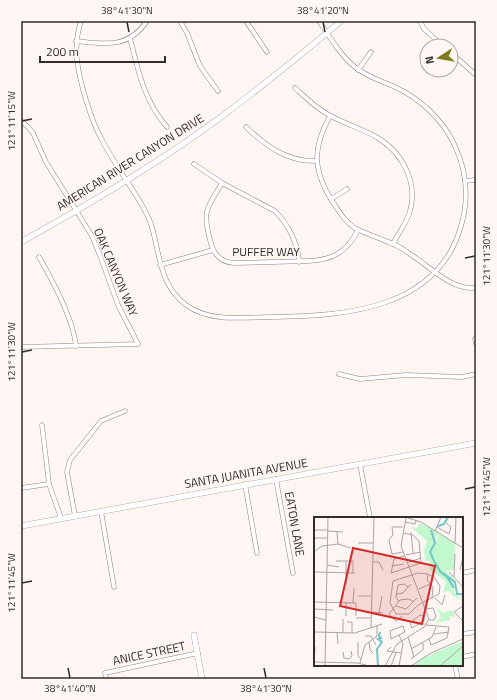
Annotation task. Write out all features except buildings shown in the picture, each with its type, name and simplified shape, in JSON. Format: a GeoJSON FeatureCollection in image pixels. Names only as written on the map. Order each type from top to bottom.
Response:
{"type":"FeatureCollection","features":[{"type":"Feature","properties":{"kind":"street"},"geometry":{"type":"LineString","coordinates":[[81,21],[76,41],[77,68],[92,118],[100,138],[147,214],[160,265],[168,285],[181,301],[202,313],[223,317],[317,316],[374,306],[392,301],[408,294],[436,272],[449,254],[460,229],[466,202],[465,181],[461,162],[448,133],[428,109],[409,95],[358,70],[342,54],[319,21]]}},
{"type":"Feature","properties":{"kind":"street"},"geometry":{"type":"LineString","coordinates":[[76,41],[107,44],[117,43],[130,38],[140,30],[147,21]]}},
{"type":"Feature","properties":{"kind":"street"},"geometry":{"type":"LineString","coordinates":[[180,21],[187,33],[200,66],[218,91]]}},
{"type":"Feature","properties":{"kind":"street"},"geometry":{"type":"LineString","coordinates":[[246,21],[267,52]]}},
{"type":"Feature","properties":{"kind":"street","name":"AMERICAN RIVER CANYON DRIVE"},"geometry":{"type":"LineString","coordinates":[[21,242],[126,180],[217,120],[257,90],[341,21]]}},
{"type":"Feature","properties":{"kind":"street"},"geometry":{"type":"LineString","coordinates":[[420,21],[424,29],[434,38]]}},
{"type":"Feature","properties":{"kind":"street"},"geometry":{"type":"LineString","coordinates":[[130,38],[145,93],[155,112],[167,127]]}},
{"type":"Feature","properties":{"kind":"street"},"geometry":{"type":"LineString","coordinates":[[358,70],[371,52]]}},
{"type":"Feature","properties":{"kind":"street"},"geometry":{"type":"LineString","coordinates":[[459,60],[476,75]]}},
{"type":"Feature","properties":{"kind":"street"},"geometry":{"type":"LineString","coordinates":[[296,88],[314,105],[330,116],[379,138],[397,154],[406,168],[412,189],[411,208],[407,220],[393,244]]}},
{"type":"Feature","properties":{"kind":"street"},"geometry":{"type":"LineString","coordinates":[[330,116],[319,139],[317,161],[321,181],[345,219],[358,230],[393,244],[411,254],[454,285],[476,288]]}},
{"type":"Feature","properties":{"kind":"street"},"geometry":{"type":"LineString","coordinates":[[21,121],[33,133],[46,162],[76,210]]}},
{"type":"Feature","properties":{"kind":"street"},"geometry":{"type":"LineString","coordinates":[[246,127],[267,146],[286,156],[302,160],[317,161]]}},
{"type":"Feature","properties":{"kind":"street"},"geometry":{"type":"LineString","coordinates":[[194,164],[222,183],[268,207],[278,214],[296,245],[298,262]]}},
{"type":"Feature","properties":{"kind":"street"},"geometry":{"type":"LineString","coordinates":[[465,181],[476,180]]}},
{"type":"Feature","properties":{"kind":"street"},"geometry":{"type":"LineString","coordinates":[[160,265],[213,250],[207,226],[207,213],[211,202],[222,183]]}},
{"type":"Feature","properties":{"kind":"street"},"geometry":{"type":"LineString","coordinates":[[331,199],[347,189]]}},
{"type":"Feature","properties":{"kind":"street","name":"OAK CANYON WAY"},"geometry":{"type":"LineString","coordinates":[[21,347],[138,344],[111,290],[97,247],[76,210]]}},
{"type":"Feature","properties":{"kind":"street","name":"PUFFER WAY"},"geometry":{"type":"LineString","coordinates":[[213,250],[222,259],[231,262],[298,262],[320,260],[338,254],[350,243],[358,230]]}},
{"type":"Feature","properties":{"kind":"street"},"geometry":{"type":"LineString","coordinates":[[39,258],[50,275],[61,299],[74,334],[76,346]]}},
{"type":"Feature","properties":{"kind":"street"},"geometry":{"type":"LineString","coordinates":[[339,374],[360,379],[406,375],[462,376],[476,374]]}},
{"type":"Feature","properties":{"kind":"street"},"geometry":{"type":"LineString","coordinates":[[75,516],[67,472],[70,460],[101,420],[125,411]]}},
{"type":"Feature","properties":{"kind":"street"},"geometry":{"type":"LineString","coordinates":[[42,425],[50,484],[61,518]]}},
{"type":"Feature","properties":{"kind":"street","name":"SANTA JUANITA AVENUE"},"geometry":{"type":"LineString","coordinates":[[21,526],[476,443]]}},
{"type":"Feature","properties":{"kind":"street"},"geometry":{"type":"LineString","coordinates":[[360,464],[370,517]]}},
{"type":"Feature","properties":{"kind":"street","name":"EATON LANE"},"geometry":{"type":"LineString","coordinates":[[276,479],[293,573]]}},
{"type":"Feature","properties":{"kind":"street"},"geometry":{"type":"LineString","coordinates":[[21,488],[50,484]]}},
{"type":"Feature","properties":{"kind":"street"},"geometry":{"type":"LineString","coordinates":[[245,484],[257,553]]}},
{"type":"Feature","properties":{"kind":"street"},"geometry":{"type":"LineString","coordinates":[[101,511],[114,587]]}},
{"type":"Feature","properties":{"kind":"street"},"geometry":{"type":"LineString","coordinates":[[463,573],[476,570]]}},
{"type":"Feature","properties":{"kind":"street"},"geometry":{"type":"LineString","coordinates":[[463,634],[476,632]]}},
{"type":"Feature","properties":{"kind":"street"},"geometry":{"type":"LineString","coordinates":[[194,635],[202,679]]}},
{"type":"Feature","properties":{"kind":"street","name":"ANICE STREET"},"geometry":{"type":"LineString","coordinates":[[106,679],[105,673],[198,653]]}},
{"type":"Feature","properties":{"kind":"street"},"geometry":{"type":"LineString","coordinates":[[463,657],[476,654]]}},
{"type":"Feature","properties":{"kind":"street"},"geometry":{"type":"LineString","coordinates":[[456,666],[458,679]]}}]}
